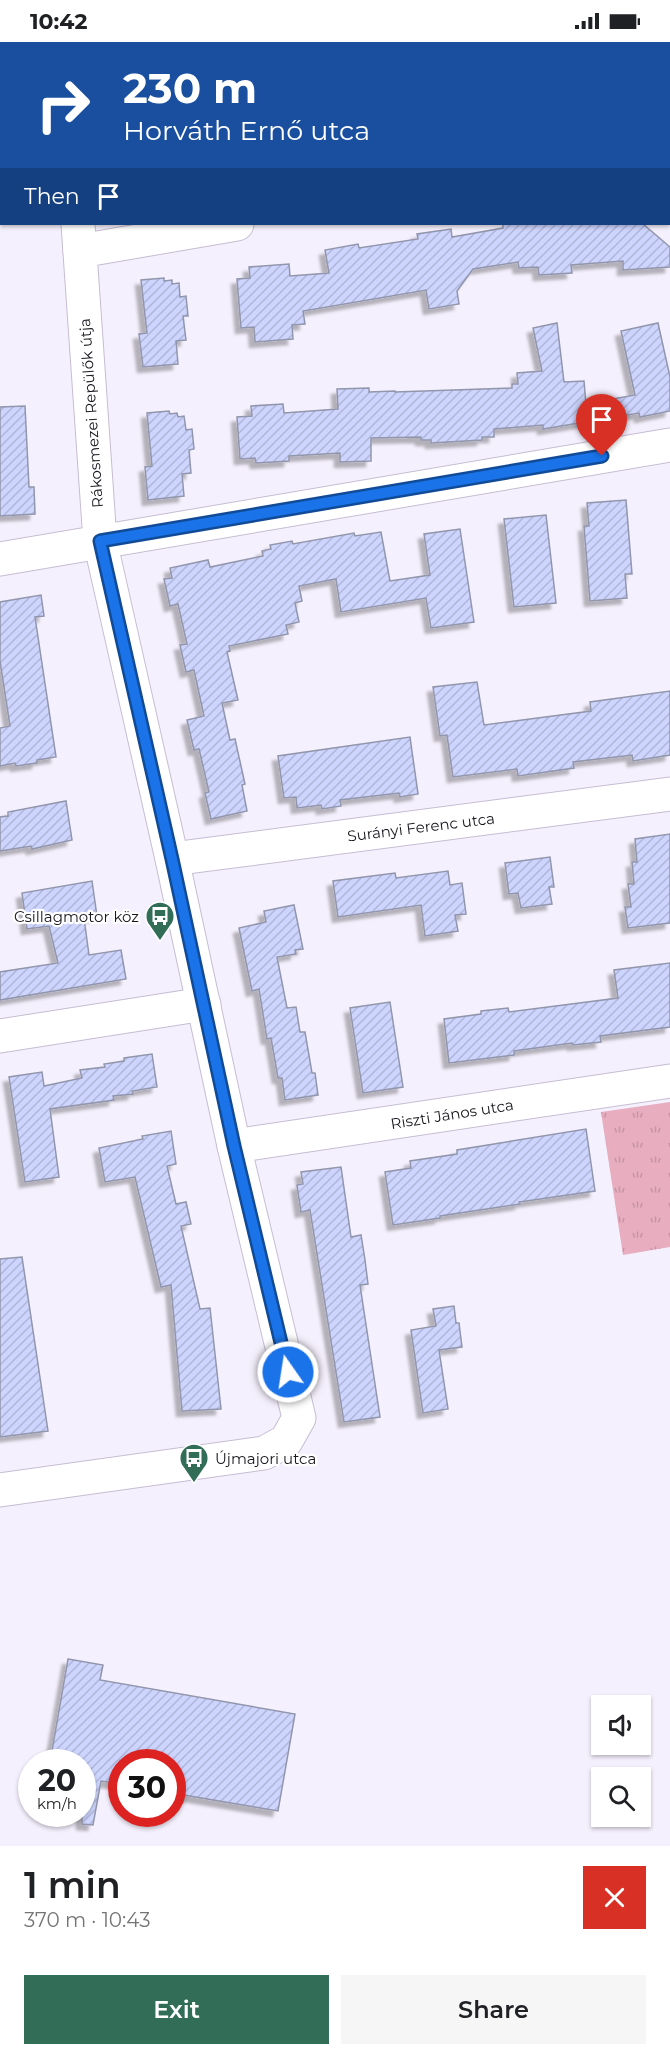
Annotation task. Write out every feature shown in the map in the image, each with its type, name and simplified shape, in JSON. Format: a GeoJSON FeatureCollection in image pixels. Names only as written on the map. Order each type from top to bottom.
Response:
{"type":"FeatureCollection","features":[{"type":"Feature","properties":{"kind":"street"},"geometry":{"type":"LineString","coordinates":[[79,237],[225,225]]}},
{"type":"Feature","properties":{"kind":"street","name":"Rákosmezei Repülők útja"},"geometry":{"type":"LineString","coordinates":[[0,1490],[264,1452],[286,1441],[299,1418],[234,1146],[100,541],[79,237]]}},
{"type":"Feature","properties":{"kind":"street"},"geometry":{"type":"LineString","coordinates":[[0,559],[670,445]]}},
{"type":"Feature","properties":{"kind":"street","name":"Surányi Ferenc utca"},"geometry":{"type":"LineString","coordinates":[[172,859],[670,794]]}},
{"type":"Feature","properties":{"kind":"street"},"geometry":{"type":"LineString","coordinates":[[0,1036],[204,1004]]}},
{"type":"Feature","properties":{"kind":"street","name":"Riszti János utca"},"geometry":{"type":"LineString","coordinates":[[234,1146],[670,1081]]}},
{"type":"Feature","properties":{"kind":"green space"},"geometry":{"type":"Polygon","coordinates":[[[670,1102],[670,1247],[623,1255],[601,1112],[670,1102]]]}},
{"type":"Feature","properties":{"kind":"building"},"geometry":{"type":"Polygon","coordinates":[[[503,225],[644,225],[670,247],[670,267],[623,270],[623,261],[571,265],[572,273],[539,275],[538,267],[519,268],[518,262],[473,269],[457,291],[459,304],[429,309],[426,290],[303,311],[305,324],[292,325],[293,339],[255,342],[254,327],[241,328],[237,279],[250,278],[249,267],[289,264],[290,276],[329,273],[325,250],[358,244],[359,248],[418,239],[417,234],[451,229],[452,237],[503,228],[503,225]]]}},
{"type":"Feature","properties":{"kind":"building"},"geometry":{"type":"Polygon","coordinates":[[[164,278],[164,281],[172,280],[172,284],[179,283],[180,297],[186,296],[188,316],[183,316],[186,340],[176,341],[178,364],[143,367],[139,334],[147,333],[141,280],[164,278]]]}},
{"type":"Feature","properties":{"kind":"building"},"geometry":{"type":"Polygon","coordinates":[[[557,323],[564,382],[584,381],[586,404],[635,395],[621,331],[658,323],[670,377],[670,411],[640,417],[639,413],[543,429],[543,425],[494,429],[494,437],[482,437],[482,440],[431,443],[431,440],[421,440],[421,437],[371,438],[371,461],[340,462],[340,453],[289,456],[289,461],[256,463],[255,458],[240,459],[237,417],[252,416],[251,406],[283,404],[284,413],[338,409],[337,389],[369,388],[369,392],[395,392],[512,388],[512,384],[518,384],[517,373],[542,371],[533,328],[557,323]]]}},
{"type":"Feature","properties":{"kind":"building"},"geometry":{"type":"Polygon","coordinates":[[[25,406],[29,487],[34,487],[35,514],[0,516],[0,407],[25,406]]]}},
{"type":"Feature","properties":{"kind":"building"},"geometry":{"type":"Polygon","coordinates":[[[169,411],[170,414],[177,413],[178,417],[184,416],[186,430],[192,429],[194,449],[189,450],[191,473],[182,474],[184,496],[148,500],[145,467],[152,466],[147,413],[169,411]]]}},
{"type":"Feature","properties":{"kind":"building"},"geometry":{"type":"Polygon","coordinates":[[[626,500],[632,574],[625,574],[627,598],[590,601],[584,526],[589,526],[587,503],[626,500]]]}},
{"type":"Feature","properties":{"kind":"building"},"geometry":{"type":"Polygon","coordinates":[[[546,515],[556,603],[514,607],[504,519],[546,515]]]}},
{"type":"Feature","properties":{"kind":"building"},"geometry":{"type":"Polygon","coordinates":[[[460,529],[474,622],[431,628],[426,598],[341,612],[336,579],[299,586],[302,601],[295,603],[299,622],[286,625],[288,634],[229,646],[230,651],[227,652],[238,700],[222,703],[230,740],[235,739],[245,784],[242,785],[247,811],[211,819],[205,793],[209,792],[199,749],[194,750],[187,720],[204,716],[194,670],[186,672],[180,645],[187,644],[178,604],[170,606],[164,579],[172,578],[170,568],[208,560],[210,567],[263,556],[262,551],[271,549],[270,545],[292,541],[293,544],[354,533],[355,536],[381,532],[390,581],[430,575],[424,534],[460,529]]]}},
{"type":"Feature","properties":{"kind":"building"},"geometry":{"type":"Polygon","coordinates":[[[41,595],[44,616],[35,617],[56,757],[37,760],[37,763],[0,766],[0,728],[10,726],[0,661],[0,602],[41,595]]]}},
{"type":"Feature","properties":{"kind":"building"},"geometry":{"type":"Polygon","coordinates":[[[477,682],[484,725],[591,711],[590,702],[670,691],[670,755],[633,761],[632,755],[573,762],[574,768],[518,776],[517,769],[453,777],[447,735],[440,736],[433,687],[477,682]]]}},
{"type":"Feature","properties":{"kind":"building"},"geometry":{"type":"Polygon","coordinates":[[[410,737],[418,794],[400,797],[399,793],[340,800],[341,806],[322,809],[321,805],[297,808],[296,797],[284,798],[278,756],[410,737]]]}},
{"type":"Feature","properties":{"kind":"building"},"geometry":{"type":"Polygon","coordinates":[[[66,801],[72,840],[32,849],[31,846],[0,851],[0,817],[8,816],[8,812],[66,801]]]}},
{"type":"Feature","properties":{"kind":"building"},"geometry":{"type":"Polygon","coordinates":[[[670,834],[670,923],[628,928],[625,907],[631,907],[628,884],[634,884],[632,862],[637,862],[635,839],[670,834]]]}},
{"type":"Feature","properties":{"kind":"building"},"geometry":{"type":"Polygon","coordinates":[[[550,857],[554,887],[549,887],[552,904],[521,908],[518,893],[509,894],[505,863],[550,857]]]}},
{"type":"Feature","properties":{"kind":"building"},"geometry":{"type":"Polygon","coordinates":[[[448,871],[450,885],[462,883],[466,914],[455,915],[458,931],[425,936],[421,905],[338,917],[333,881],[395,873],[396,878],[448,871]]]}},
{"type":"Feature","properties":{"kind":"building"},"geometry":{"type":"Polygon","coordinates":[[[92,881],[97,916],[84,918],[89,955],[121,950],[126,979],[0,1000],[0,972],[58,963],[49,926],[27,929],[22,893],[92,881]]]}},
{"type":"Feature","properties":{"kind":"building"},"geometry":{"type":"Polygon","coordinates":[[[294,905],[303,949],[295,950],[296,954],[277,957],[287,1008],[296,1007],[300,1032],[305,1032],[318,1095],[285,1100],[282,1078],[278,1078],[271,1038],[267,1039],[259,989],[252,991],[239,928],[266,922],[264,911],[294,905]]]}},
{"type":"Feature","properties":{"kind":"building"},"geometry":{"type":"Polygon","coordinates":[[[670,963],[670,1027],[600,1036],[601,1042],[573,1045],[572,1043],[514,1051],[514,1055],[449,1063],[444,1019],[481,1014],[481,1011],[508,1008],[509,1012],[618,998],[614,970],[670,963]]]}},
{"type":"Feature","properties":{"kind":"building"},"geometry":{"type":"Polygon","coordinates":[[[390,1002],[403,1087],[363,1093],[350,1008],[390,1002]]]}},
{"type":"Feature","properties":{"kind":"building"},"geometry":{"type":"Polygon","coordinates":[[[152,1054],[157,1087],[132,1091],[133,1094],[113,1096],[114,1100],[50,1109],[59,1177],[25,1182],[9,1077],[42,1072],[44,1086],[82,1078],[80,1070],[105,1067],[104,1064],[124,1061],[124,1058],[152,1054]]]}},
{"type":"Feature","properties":{"kind":"building"},"geometry":{"type":"Polygon","coordinates":[[[586,1129],[595,1191],[393,1225],[385,1172],[411,1168],[410,1161],[457,1154],[457,1150],[586,1129]]]}},
{"type":"Feature","properties":{"kind":"building"},"geometry":{"type":"Polygon","coordinates":[[[171,1131],[176,1164],[167,1166],[176,1204],[186,1202],[191,1224],[181,1226],[200,1309],[210,1308],[221,1409],[182,1411],[171,1285],[161,1287],[135,1177],[105,1182],[99,1148],[171,1131]]]}},
{"type":"Feature","properties":{"kind":"building"},"geometry":{"type":"Polygon","coordinates":[[[341,1167],[351,1237],[361,1235],[365,1260],[368,1284],[360,1285],[380,1417],[344,1422],[310,1210],[301,1212],[297,1185],[303,1184],[301,1172],[341,1167]]]}},
{"type":"Feature","properties":{"kind":"building"},"geometry":{"type":"Polygon","coordinates":[[[22,1257],[48,1431],[0,1437],[0,1259],[22,1257]]]}},
{"type":"Feature","properties":{"kind":"building"},"geometry":{"type":"Polygon","coordinates":[[[454,1306],[462,1347],[439,1350],[448,1409],[423,1413],[411,1330],[436,1326],[433,1309],[454,1306]]]}},
{"type":"Feature","properties":{"kind":"building"},"geometry":{"type":"Polygon","coordinates":[[[68,1659],[103,1665],[100,1680],[295,1714],[278,1811],[186,1795],[186,1749],[108,1749],[108,1782],[101,1781],[96,1808],[96,1749],[52,1749],[68,1659]]]}},
{"type":"Feature","properties":{"kind":"place","name":"Csillagmotor köz"},"geometry":{"type":"Point","coordinates":[160,942]}},
{"type":"Feature","properties":{"kind":"place","name":"Újmajori utca"},"geometry":{"type":"Point","coordinates":[194,1484]}},
{"type":"Feature","properties":{"kind":"route"},"geometry":{"type":"LineString","coordinates":[[288,1372],[234,1146],[100,541],[602,456]]}}]}
